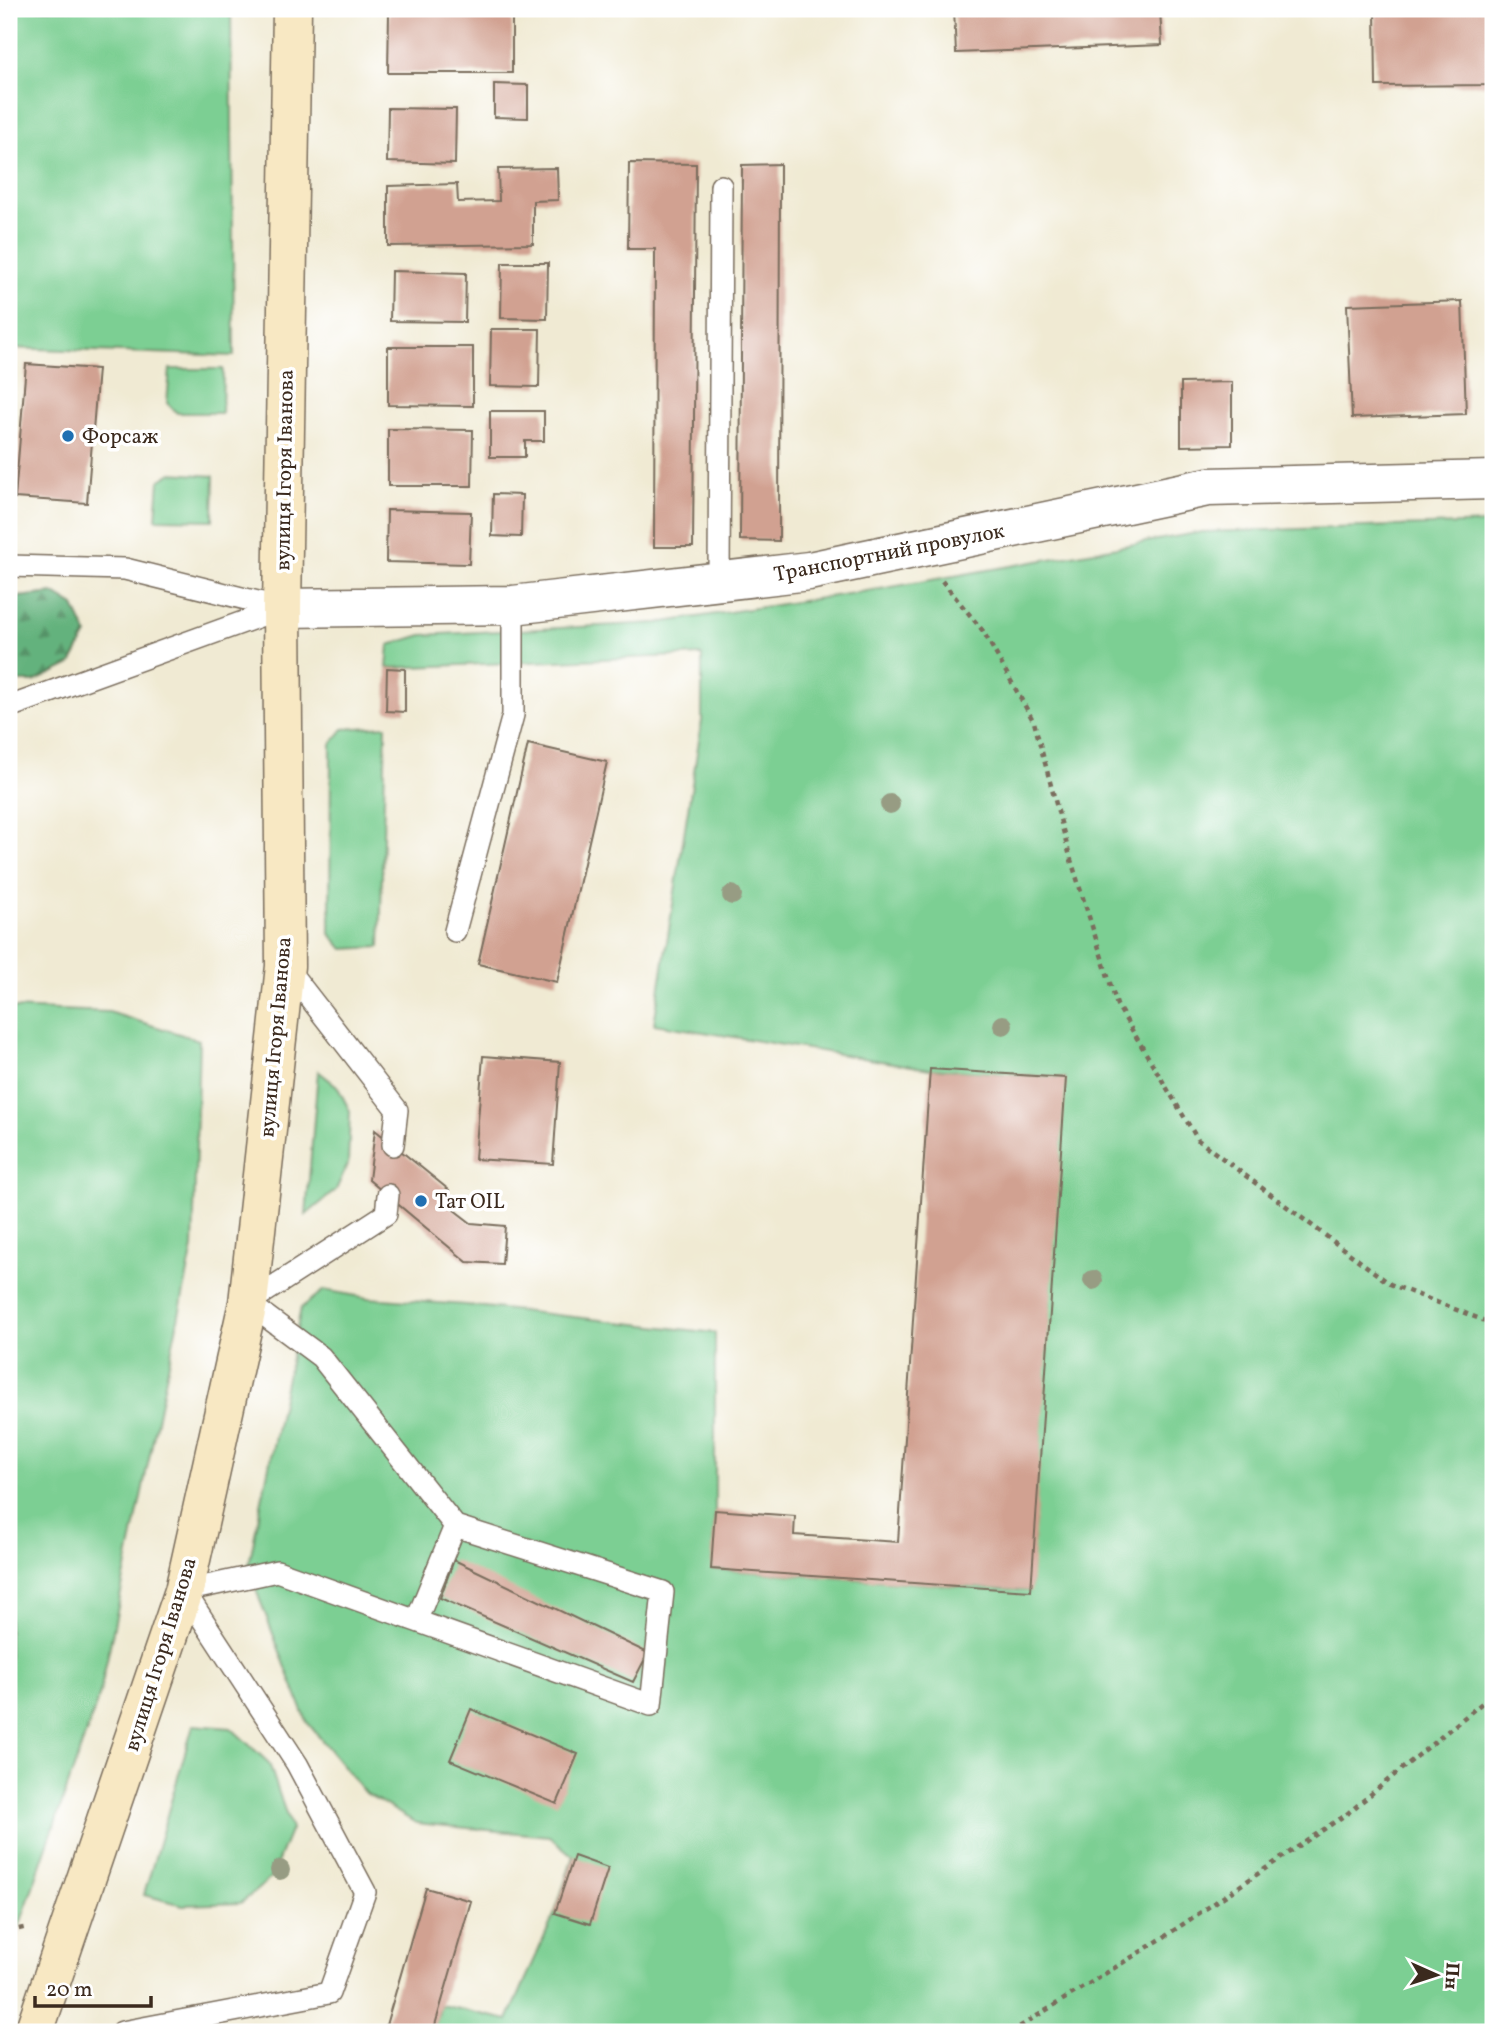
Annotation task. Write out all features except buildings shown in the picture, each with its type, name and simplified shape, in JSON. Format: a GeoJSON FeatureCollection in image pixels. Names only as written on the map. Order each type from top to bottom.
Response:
{"type":"FeatureCollection","features":[{"type":"Feature","properties":{"kind":"street","name":"вулиця Ігоря Іванова"},"geometry":{"type":"LineString","coordinates":[[34,2032],[184,1591],[248,1303],[285,966],[282,608],[292,9]]}},
{"type":"Feature","properties":{"kind":"street","name":"Транспортний провулок"},"geometry":{"type":"LineString","coordinates":[[282,608],[513,605],[809,571],[1208,487],[1493,480]]}},
{"type":"Feature","properties":{"kind":"lane"},"geometry":{"type":"LineString","coordinates":[[719,581],[721,186]]}},
{"type":"Feature","properties":{"kind":"lane"},"geometry":{"type":"LineString","coordinates":[[9,566],[125,569],[282,608]]}},
{"type":"Feature","properties":{"kind":"lane"},"geometry":{"type":"LineString","coordinates":[[455,931],[513,715],[513,605]]}},
{"type":"Feature","properties":{"kind":"lane"},"geometry":{"type":"LineString","coordinates":[[9,707],[282,608]]}},
{"type":"Feature","properties":{"kind":"lane"},"geometry":{"type":"LineString","coordinates":[[285,966],[397,1110],[393,1145]]}},
{"type":"Feature","properties":{"kind":"lane"},"geometry":{"type":"LineString","coordinates":[[122,2032],[329,1993],[365,1892],[297,1764],[184,1591],[277,1571],[417,1619],[651,1706],[663,1592],[455,1526],[321,1357],[248,1303],[386,1213],[388,1195]]}},
{"type":"Feature","properties":{"kind":"lane"},"geometry":{"type":"LineString","coordinates":[[417,1619],[455,1526]]}},
{"type":"Feature","properties":{"kind":"path"},"geometry":{"type":"LineString","coordinates":[[916,548],[983,631],[1034,722],[1071,860],[1117,1005],[1198,1140],[1390,1284],[1493,1324]]}},
{"type":"Feature","properties":{"kind":"path"},"geometry":{"type":"LineString","coordinates":[[1011,2032],[1161,1939],[1348,1812],[1493,1694]]}},
{"type":"Feature","properties":{"kind":"green space"},"geometry":{"type":"Polygon","coordinates":[[[9,9],[231,9],[234,356],[9,348],[9,9]]]}},
{"type":"Feature","properties":{"kind":"green space"},"geometry":{"type":"Polygon","coordinates":[[[170,369],[223,369],[222,413],[177,413],[167,403],[170,369]]]}},
{"type":"Feature","properties":{"kind":"green space"},"geometry":{"type":"Polygon","coordinates":[[[172,473],[214,476],[213,520],[156,519],[159,481],[172,473]]]}},
{"type":"Feature","properties":{"kind":"green space"},"geometry":{"type":"Polygon","coordinates":[[[1493,523],[1493,2032],[433,2032],[441,2005],[508,2020],[555,1913],[573,1856],[549,1836],[416,1823],[364,1792],[307,1722],[248,1569],[301,1308],[324,1290],[368,1298],[466,1305],[715,1333],[715,1510],[712,1569],[1030,1591],[1065,1078],[930,1069],[654,1024],[702,721],[702,655],[387,668],[389,645],[422,635],[658,623],[880,589],[1202,532],[1493,523]]]}},
{"type":"Feature","properties":{"kind":"green space"},"geometry":{"type":"Polygon","coordinates":[[[53,593],[74,606],[87,634],[71,664],[34,682],[9,682],[9,598],[53,593]]]}},
{"type":"Feature","properties":{"kind":"green space"},"geometry":{"type":"Polygon","coordinates":[[[386,726],[380,947],[343,949],[330,934],[331,744],[343,729],[386,726]]]}},
{"type":"Feature","properties":{"kind":"green space"},"geometry":{"type":"Polygon","coordinates":[[[9,1008],[109,1012],[199,1040],[193,1248],[100,1693],[9,1956],[9,1008]]]}},
{"type":"Feature","properties":{"kind":"green space"},"geometry":{"type":"Polygon","coordinates":[[[318,1071],[337,1086],[350,1111],[348,1163],[336,1190],[306,1215],[318,1071]]]}},
{"type":"Feature","properties":{"kind":"green space"},"geometry":{"type":"Polygon","coordinates":[[[193,1725],[231,1728],[269,1763],[291,1829],[271,1878],[241,1903],[183,1905],[144,1895],[193,1725]]]}},
{"type":"Feature","properties":{"kind":"place","name":"Форсаж"},"geometry":{"type":"Point","coordinates":[68,436]}},
{"type":"Feature","properties":{"kind":"place","name":"Тат OIL"},"geometry":{"type":"Point","coordinates":[421,1201]}}]}
